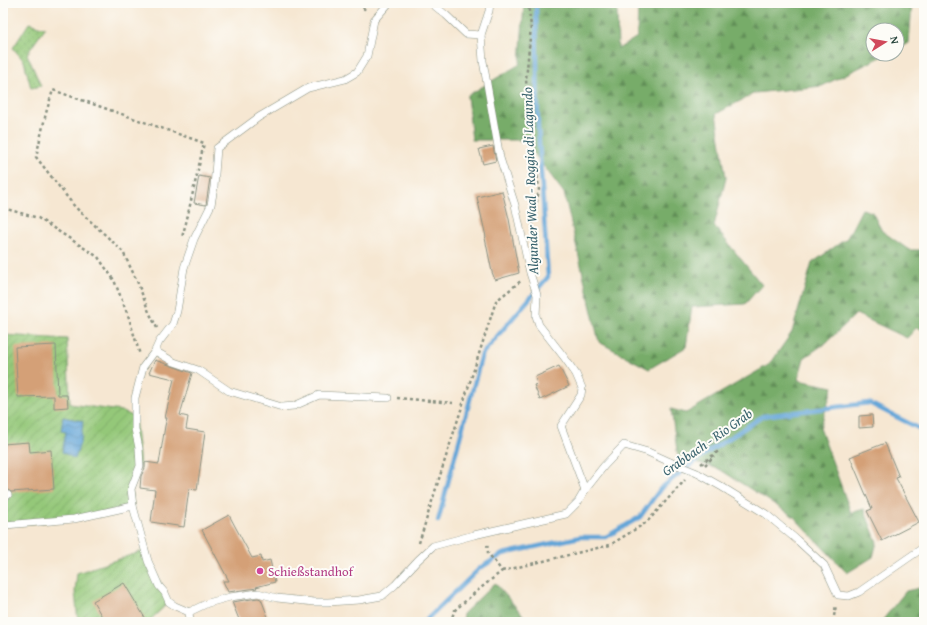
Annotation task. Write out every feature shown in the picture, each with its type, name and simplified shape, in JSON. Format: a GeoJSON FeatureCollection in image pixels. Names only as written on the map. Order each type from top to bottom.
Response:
{"type":"FeatureCollection","features":[{"type":"Feature","properties":{"kind":"lane"},"geometry":{"type":"LineString","coordinates":[[389,3],[374,20],[367,56],[357,72],[345,79],[308,88],[259,117],[217,148],[211,204],[194,239],[184,268],[178,311],[173,324],[143,367],[135,398],[136,429],[140,466],[131,489],[133,506],[148,561],[159,586],[165,593],[169,602],[189,612],[208,603],[230,597],[258,593],[277,598],[314,602],[370,599],[382,596],[433,546],[566,514],[578,502],[585,490],[604,466],[624,445],[648,452],[694,472],[766,514],[824,565],[838,595],[849,596],[858,592],[924,547]]}},
{"type":"Feature","properties":{"kind":"lane"},"geometry":{"type":"LineString","coordinates":[[431,3],[466,34],[481,35]]}},
{"type":"Feature","properties":{"kind":"lane"},"geometry":{"type":"LineString","coordinates":[[490,3],[489,11],[481,35],[483,61],[500,158],[515,205],[530,274],[537,294],[536,316],[539,325],[576,374],[582,388],[581,395],[561,426],[585,490]]}},
{"type":"Feature","properties":{"kind":"lane"},"geometry":{"type":"LineString","coordinates":[[155,351],[174,362],[198,370],[230,391],[282,407],[294,406],[319,395],[388,398]]}},
{"type":"Feature","properties":{"kind":"lane"},"geometry":{"type":"LineString","coordinates":[[3,526],[74,519],[133,506]]}},
{"type":"Feature","properties":{"kind":"lane"},"geometry":{"type":"LineString","coordinates":[[189,612],[190,622]]}},
{"type":"Feature","properties":{"kind":"path"},"geometry":{"type":"LineString","coordinates":[[528,3],[532,26],[526,80],[539,189],[531,236]]}},
{"type":"Feature","properties":{"kind":"path"},"geometry":{"type":"LineString","coordinates":[[160,326],[158,330],[149,312],[138,281],[124,252],[75,207],[36,157],[52,90],[204,143],[180,243]]}},
{"type":"Feature","properties":{"kind":"path"},"geometry":{"type":"LineString","coordinates":[[3,208],[38,218],[98,257],[114,280],[129,318],[143,367]]}},
{"type":"Feature","properties":{"kind":"path"},"geometry":{"type":"LineString","coordinates":[[418,560],[418,549],[496,301],[530,274]]}},
{"type":"Feature","properties":{"kind":"path"},"geometry":{"type":"LineString","coordinates":[[388,398],[453,403]]}},
{"type":"Feature","properties":{"kind":"path"},"geometry":{"type":"LineString","coordinates":[[450,622],[456,610],[502,571],[610,545],[647,522],[694,472],[720,450],[694,472]]}},
{"type":"Feature","properties":{"kind":"path"},"geometry":{"type":"LineString","coordinates":[[487,538],[488,553],[502,571]]}},
{"type":"Feature","properties":{"kind":"path"},"geometry":{"type":"LineString","coordinates":[[833,622],[838,595]]}},
{"type":"Feature","properties":{"kind":"green space"},"geometry":{"type":"Polygon","coordinates":[[[524,3],[618,3],[618,49],[637,37],[638,3],[912,3],[909,43],[905,45],[905,22],[865,22],[865,62],[871,62],[822,86],[755,93],[716,114],[726,178],[714,226],[762,285],[745,304],[692,307],[686,347],[649,369],[599,342],[564,193],[524,140],[472,140],[467,96],[520,64],[524,3]]]}},
{"type":"Feature","properties":{"kind":"green space"},"geometry":{"type":"Polygon","coordinates":[[[29,23],[45,28],[27,54],[41,86],[31,88],[24,61],[13,48],[29,23]]]}},
{"type":"Feature","properties":{"kind":"green space"},"geometry":{"type":"Polygon","coordinates":[[[862,209],[872,212],[882,231],[909,250],[924,250],[924,330],[916,328],[907,338],[856,314],[827,342],[804,358],[798,380],[833,387],[820,428],[851,513],[864,509],[877,542],[873,557],[847,573],[793,516],[719,469],[678,457],[671,409],[686,413],[770,364],[792,332],[812,263],[847,238],[862,209]]]}},
{"type":"Feature","properties":{"kind":"green space"},"geometry":{"type":"Polygon","coordinates":[[[3,335],[67,339],[70,404],[121,411],[135,417],[140,466],[131,489],[133,506],[74,519],[3,526],[3,335]]]}},
{"type":"Feature","properties":{"kind":"green space"},"geometry":{"type":"Polygon","coordinates":[[[146,550],[169,602],[148,622],[78,622],[75,592],[77,573],[146,550]]]}},
{"type":"Feature","properties":{"kind":"green space"},"geometry":{"type":"Polygon","coordinates":[[[495,583],[529,622],[462,622],[463,614],[495,583]]]}},
{"type":"Feature","properties":{"kind":"green space"},"geometry":{"type":"Polygon","coordinates":[[[924,587],[924,622],[881,622],[906,591],[924,587]]]}},
{"type":"Feature","properties":{"kind":"water"},"geometry":{"type":"Polygon","coordinates":[[[63,417],[83,421],[81,440],[75,459],[62,452],[66,432],[61,431],[63,417]]]}},
{"type":"Feature","properties":{"kind":"building"},"geometry":{"type":"Polygon","coordinates":[[[493,146],[496,161],[483,164],[479,149],[493,146]]]}},
{"type":"Feature","properties":{"kind":"building"},"geometry":{"type":"Polygon","coordinates":[[[199,176],[210,178],[206,205],[194,203],[199,176]]]}},
{"type":"Feature","properties":{"kind":"building"},"geometry":{"type":"Polygon","coordinates":[[[502,191],[519,273],[495,280],[492,272],[477,197],[502,191]]]}},
{"type":"Feature","properties":{"kind":"building"},"geometry":{"type":"Polygon","coordinates":[[[56,345],[58,395],[67,395],[68,407],[54,408],[54,396],[18,397],[15,347],[56,345]]]}},
{"type":"Feature","properties":{"kind":"building"},"geometry":{"type":"Polygon","coordinates":[[[155,360],[192,373],[180,415],[188,417],[186,429],[205,432],[197,490],[189,489],[184,527],[151,522],[155,490],[140,488],[141,476],[145,468],[145,462],[159,464],[167,418],[165,418],[174,379],[149,373],[155,360]]]}},
{"type":"Feature","properties":{"kind":"building"},"geometry":{"type":"Polygon","coordinates":[[[559,366],[569,386],[540,400],[534,385],[537,384],[535,377],[559,366]]]}},
{"type":"Feature","properties":{"kind":"building"},"geometry":{"type":"Polygon","coordinates":[[[872,415],[873,427],[859,428],[859,416],[872,415]]]}},
{"type":"Feature","properties":{"kind":"building"},"geometry":{"type":"Polygon","coordinates":[[[29,442],[30,452],[51,450],[54,489],[11,492],[8,490],[5,491],[3,444],[29,442]]]}},
{"type":"Feature","properties":{"kind":"building"},"geometry":{"type":"Polygon","coordinates":[[[885,443],[899,477],[896,478],[919,522],[882,541],[867,511],[872,509],[850,457],[885,443]]]}},
{"type":"Feature","properties":{"kind":"building"},"geometry":{"type":"Polygon","coordinates":[[[229,515],[252,558],[261,556],[262,562],[270,560],[275,582],[256,587],[257,588],[228,592],[223,581],[229,581],[202,530],[229,515]]]}},
{"type":"Feature","properties":{"kind":"building"},"geometry":{"type":"Polygon","coordinates":[[[124,583],[145,618],[139,622],[105,622],[93,601],[124,583]]]}},
{"type":"Feature","properties":{"kind":"building"},"geometry":{"type":"Polygon","coordinates":[[[258,598],[261,599],[270,622],[240,622],[232,602],[258,598]]]}},
{"type":"Feature","properties":{"kind":"waterway","name":"Algunder Waal - Roggia di Lagundo"},"geometry":{"type":"LineString","coordinates":[[438,521],[482,354],[548,277],[538,127],[536,3]]}},
{"type":"Feature","properties":{"kind":"waterway","name":"Grabbach - Rio Grab"},"geometry":{"type":"LineString","coordinates":[[424,622],[480,568],[503,554],[580,537],[606,537],[640,517],[661,488],[702,456],[763,416],[869,403],[924,431]]}},
{"type":"Feature","properties":{"kind":"place","name":"Schießstandhof"},"geometry":{"type":"Point","coordinates":[260,571]}}]}
